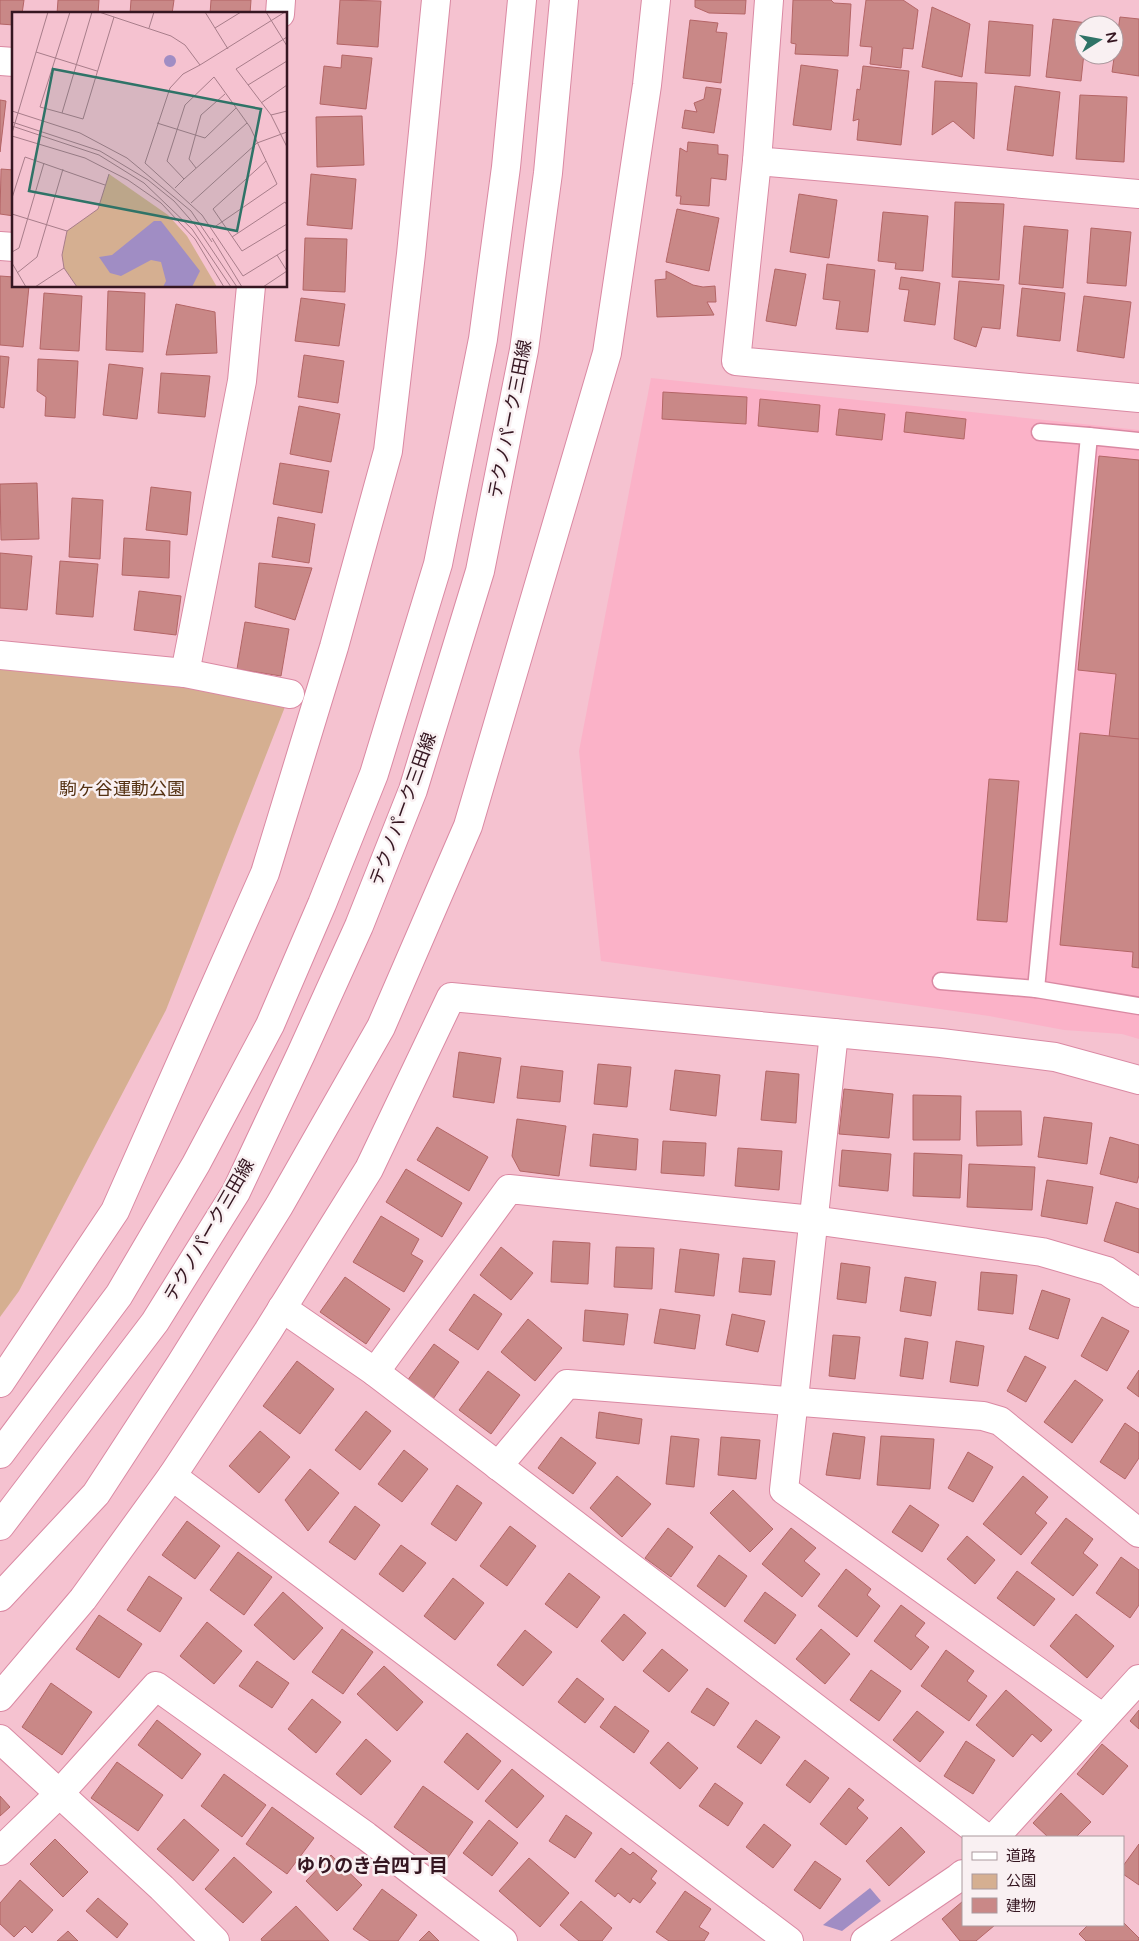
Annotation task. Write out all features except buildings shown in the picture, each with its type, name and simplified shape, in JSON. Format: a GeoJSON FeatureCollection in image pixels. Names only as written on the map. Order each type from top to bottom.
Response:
{"type":"FeatureCollection","features":[{"type":"Feature","properties":{"kind":"street"},"geometry":{"type":"LineString","coordinates":[[0,1383],[114,1211],[265,873],[334,647],[388,452],[411,254],[436,0]]}},
{"type":"Feature","properties":{"kind":"street"},"geometry":{"type":"LineString","coordinates":[[0,1454],[120,1295],[196,1164],[270,1025],[322,904],[374,774],[438,564],[481,349],[506,166],[522,0]]}},
{"type":"Feature","properties":{"kind":"street","name":"テクノパーク三田線"},"geometry":{"type":"LineString","coordinates":[[0,1526],[155,1322],[236,1192],[359,926],[413,790],[480,571],[524,350],[548,173],[564,0]]}},
{"type":"Feature","properties":{"kind":"street"},"geometry":{"type":"LineString","coordinates":[[0,1597],[96,1494],[180,1365],[279,1206],[382,1028],[468,826],[607,353],[647,85],[656,0]]}},
{"type":"Feature","properties":{"kind":"street"},"geometry":{"type":"LineString","coordinates":[[769,0],[757,161],[736,361],[1139,398]]}},
{"type":"Feature","properties":{"kind":"street"},"geometry":{"type":"LineString","coordinates":[[757,161],[1139,194]]}},
{"type":"Feature","properties":{"kind":"street"},"geometry":{"type":"LineString","coordinates":[[185,673],[242,381],[251,288]]}},
{"type":"Feature","properties":{"kind":"street"},"geometry":{"type":"LineString","coordinates":[[0,655],[185,673],[290,694]]}},
{"type":"Feature","properties":{"kind":"street"},"geometry":{"type":"LineString","coordinates":[[0,1697],[83,1599],[172,1476],[282,1308],[369,1169],[451,996],[941,1043],[1055,1057],[1139,1080]]}},
{"type":"Feature","properties":{"kind":"street"},"geometry":{"type":"LineString","coordinates":[[834,1033],[784,1490],[1103,1718]]}},
{"type":"Feature","properties":{"kind":"street"},"geometry":{"type":"LineString","coordinates":[[375,1372],[509,1190],[813,1220],[1042,1252],[1107,1270],[1139,1293]]}},
{"type":"Feature","properties":{"kind":"street"},"geometry":{"type":"LineString","coordinates":[[282,1308],[375,1372],[984,1836]]}},
{"type":"Feature","properties":{"kind":"street"},"geometry":{"type":"LineString","coordinates":[[498,1466],[567,1384],[793,1403],[982,1416],[1000,1421],[1139,1533]]}},
{"type":"Feature","properties":{"kind":"street"},"geometry":{"type":"LineString","coordinates":[[172,1476],[789,1941]]}},
{"type":"Feature","properties":{"kind":"street"},"geometry":{"type":"LineString","coordinates":[[997,1836],[1139,1678]]}},
{"type":"Feature","properties":{"kind":"street"},"geometry":{"type":"LineString","coordinates":[[0,1851],[59,1794],[156,1686],[366,1836],[503,1941]]}},
{"type":"Feature","properties":{"kind":"street"},"geometry":{"type":"LineString","coordinates":[[0,1738],[162,1888],[215,1941]]}},
{"type":"Feature","properties":{"kind":"street"},"geometry":{"type":"LineString","coordinates":[[865,1941],[962,1875]]}},
{"type":"Feature","properties":{"kind":"lane"},"geometry":{"type":"LineString","coordinates":[[1040,432],[1139,442]]}},
{"type":"Feature","properties":{"kind":"lane"},"geometry":{"type":"LineString","coordinates":[[1036,989],[1089,436]]}},
{"type":"Feature","properties":{"kind":"lane"},"geometry":{"type":"LineString","coordinates":[[941,981],[1036,989],[1139,1006]]}},
{"type":"Feature","properties":{"kind":"shaded area"},"geometry":{"type":"Polygon","coordinates":[[[651,378],[1139,430],[1139,1039],[1122,1034],[1064,1030],[989,1016],[601,961],[579,751],[651,378]]]}},
{"type":"Feature","properties":{"kind":"shaded area"},"geometry":{"type":"Polygon","coordinates":[[[870,1888],[881,1901],[842,1931],[823,1925],[870,1888]]]}},
{"type":"Feature","properties":{"kind":"green space","name":"駒ヶ谷運動公園"},"geometry":{"type":"Polygon","coordinates":[[[0,655],[290,694],[166,1010],[19,1291],[0,1317],[0,655]]]}},
{"type":"Feature","properties":{"kind":"district","name":"ゆりのき台四丁目"},"geometry":{"type":"Point","coordinates":[372,1866]}}]}
